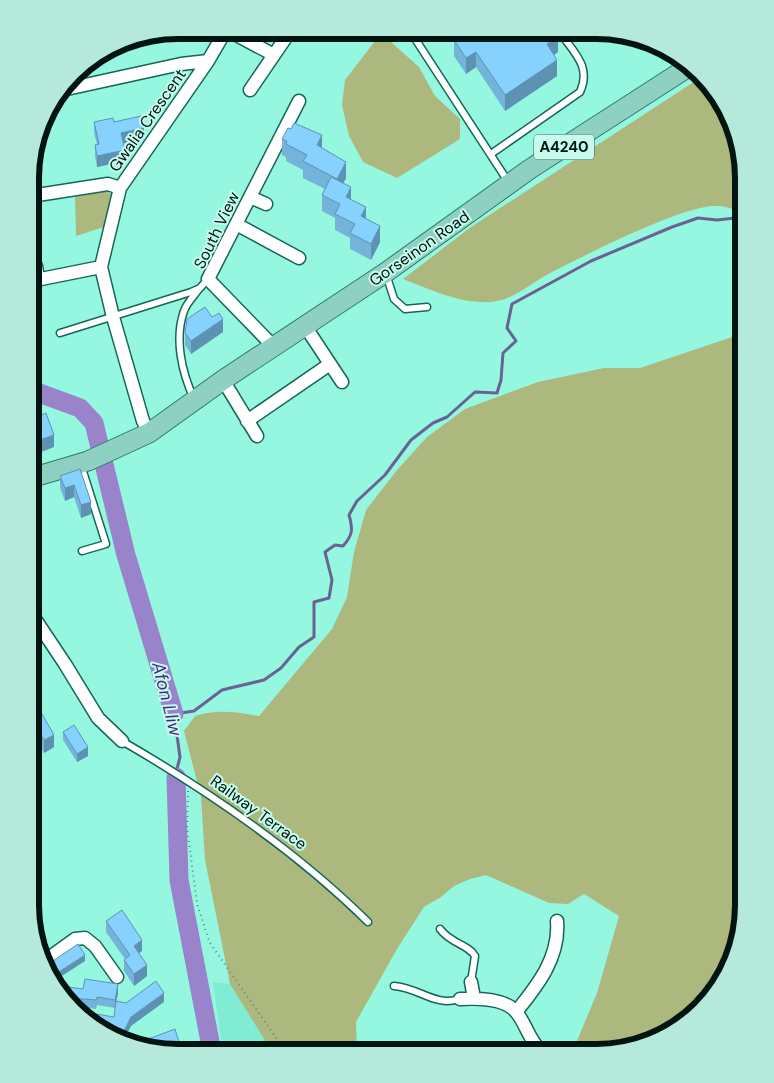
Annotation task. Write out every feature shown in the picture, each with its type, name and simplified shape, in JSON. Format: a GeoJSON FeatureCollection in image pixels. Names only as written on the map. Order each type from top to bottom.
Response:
{"type":"FeatureCollection","features":[{"type":"Feature","properties":{"kind":"main road","name":"Gorseinon Road"},"geometry":{"type":"LineString","coordinates":[[149,433],[223,380],[385,273],[510,184],[684,70]]}},
{"type":"Feature","properties":{"kind":"main road","name":"A4240"},"geometry":{"type":"LineString","coordinates":[[39,476],[84,462],[149,433]]}},
{"type":"Feature","properties":{"kind":"street","name":"Gwalia Crescent"},"geometry":{"type":"LineString","coordinates":[[149,433],[143,421],[113,317],[101,267],[120,188],[221,39]]}},
{"type":"Feature","properties":{"kind":"street"},"geometry":{"type":"LineString","coordinates":[[244,39],[274,55]]}},
{"type":"Feature","properties":{"kind":"street"},"geometry":{"type":"LineString","coordinates":[[249,84],[285,39]]}},
{"type":"Feature","properties":{"kind":"street"},"geometry":{"type":"LineString","coordinates":[[72,88],[181,64],[208,61]]}},
{"type":"Feature","properties":{"kind":"street","name":"South View"},"geometry":{"type":"LineString","coordinates":[[274,346],[204,283],[298,109]]}},
{"type":"Feature","properties":{"kind":"street"},"geometry":{"type":"LineString","coordinates":[[39,195],[108,184],[120,188]]}},
{"type":"Feature","properties":{"kind":"street"},"geometry":{"type":"LineString","coordinates":[[250,197],[266,204]]}},
{"type":"Feature","properties":{"kind":"street"},"geometry":{"type":"LineString","coordinates":[[236,224],[298,258]]}},
{"type":"Feature","properties":{"kind":"street"},"geometry":{"type":"LineString","coordinates":[[39,275],[101,267]]}},
{"type":"Feature","properties":{"kind":"street"},"geometry":{"type":"LineString","coordinates":[[306,326],[342,382]]}},
{"type":"Feature","properties":{"kind":"street"},"geometry":{"type":"LineString","coordinates":[[247,421],[330,364]]}},
{"type":"Feature","properties":{"kind":"street"},"geometry":{"type":"LineString","coordinates":[[223,380],[257,436]]}},
{"type":"Feature","properties":{"kind":"street"},"geometry":{"type":"LineString","coordinates":[[39,627],[98,718],[122,741]]}},
{"type":"Feature","properties":{"kind":"street"},"geometry":{"type":"LineString","coordinates":[[516,1012],[536,988],[549,966],[560,930]]}},
{"type":"Feature","properties":{"kind":"street"},"geometry":{"type":"LineString","coordinates":[[49,958],[75,940],[85,938],[94,946],[116,977]]}},
{"type":"Feature","properties":{"kind":"street"},"geometry":{"type":"LineString","coordinates":[[471,982],[474,998]]}},
{"type":"Feature","properties":{"kind":"street"},"geometry":{"type":"LineString","coordinates":[[460,1000],[474,998],[501,1003],[516,1012],[534,1044]]}},
{"type":"Feature","properties":{"kind":"lane"},"geometry":{"type":"LineString","coordinates":[[415,39],[510,184]]}},
{"type":"Feature","properties":{"kind":"lane"},"geometry":{"type":"LineString","coordinates":[[491,154],[580,92],[585,75],[584,66],[565,39]]}},
{"type":"Feature","properties":{"kind":"lane"},"geometry":{"type":"LineString","coordinates":[[385,273],[394,299],[405,309],[427,307]]}},
{"type":"Feature","properties":{"kind":"lane"},"geometry":{"type":"LineString","coordinates":[[60,333],[113,317],[204,283]]}},
{"type":"Feature","properties":{"kind":"lane"},"geometry":{"type":"LineString","coordinates":[[194,400],[188,386],[179,340],[184,310],[204,283]]}},
{"type":"Feature","properties":{"kind":"lane"},"geometry":{"type":"LineString","coordinates":[[82,551],[106,544],[84,462]]}},
{"type":"Feature","properties":{"kind":"lane","name":"Railway Terrace"},"geometry":{"type":"LineString","coordinates":[[122,741],[186,780],[292,854],[334,888],[368,922]]}},
{"type":"Feature","properties":{"kind":"lane"},"geometry":{"type":"LineString","coordinates":[[440,929],[450,941],[472,950],[475,956],[471,982]]}},
{"type":"Feature","properties":{"kind":"lane"},"geometry":{"type":"LineString","coordinates":[[394,986],[413,990],[446,1004],[460,1000]]}},
{"type":"Feature","properties":{"kind":"path"},"geometry":{"type":"LineString","coordinates":[[186,780],[187,827],[197,904],[210,943],[280,1044]]}},
{"type":"Feature","properties":{"kind":"shaded area"},"geometry":{"type":"Polygon","coordinates":[[[375,41],[391,42],[419,67],[435,96],[460,119],[460,139],[397,178],[363,162],[349,136],[342,105],[345,80],[375,41]]]}},
{"type":"Feature","properties":{"kind":"shaded area"},"geometry":{"type":"Polygon","coordinates":[[[696,81],[712,101],[725,125],[731,142],[734,160],[735,210],[718,206],[682,213],[610,243],[499,301],[480,302],[457,299],[403,279],[471,227],[696,81]]]}},
{"type":"Feature","properties":{"kind":"shaded area"},"geometry":{"type":"Polygon","coordinates":[[[105,190],[112,195],[104,227],[76,236],[75,197],[105,190]]]}},
{"type":"Feature","properties":{"kind":"shaded area"},"geometry":{"type":"Polygon","coordinates":[[[735,336],[735,914],[733,932],[721,967],[701,997],[688,1010],[658,1030],[632,1040],[614,1043],[576,1044],[597,993],[619,916],[584,894],[568,904],[549,903],[486,875],[454,886],[441,897],[424,907],[397,949],[356,1022],[357,1044],[267,1044],[230,984],[205,860],[201,797],[184,731],[195,716],[211,712],[243,713],[259,716],[332,629],[347,597],[354,552],[366,510],[397,470],[427,437],[465,409],[538,382],[604,368],[640,368],[735,336]]]}},
{"type":"Feature","properties":{"kind":"shaded area"},"geometry":{"type":"Polygon","coordinates":[[[213,982],[230,984],[267,1044],[222,1044],[213,982]]]}},
{"type":"Feature","properties":{"kind":"building"},"geometry":{"type":"Polygon","coordinates":[[[554,39],[547,44],[557,60],[505,95],[476,52],[466,58],[454,40],[554,39]]]}},
{"type":"Feature","properties":{"kind":"building"},"geometry":{"type":"Polygon","coordinates":[[[141,116],[144,128],[121,133],[125,150],[97,156],[95,145],[99,144],[94,122],[113,118],[114,122],[141,116]]]}},
{"type":"Feature","properties":{"kind":"building"},"geometry":{"type":"Polygon","coordinates":[[[294,123],[322,135],[317,145],[346,162],[337,179],[303,161],[307,155],[286,144],[287,141],[282,139],[288,128],[291,129],[294,123]]]}},
{"type":"Feature","properties":{"kind":"building"},"geometry":{"type":"Polygon","coordinates":[[[331,177],[351,187],[346,197],[366,207],[361,216],[380,226],[371,244],[350,233],[355,224],[335,214],[340,204],[322,195],[331,177]]]}},
{"type":"Feature","properties":{"kind":"building"},"geometry":{"type":"Polygon","coordinates":[[[205,307],[212,317],[219,313],[223,319],[191,341],[185,333],[187,319],[205,307]]]}},
{"type":"Feature","properties":{"kind":"building"},"geometry":{"type":"Polygon","coordinates":[[[46,413],[54,435],[39,440],[39,416],[46,413]]]}},
{"type":"Feature","properties":{"kind":"building"},"geometry":{"type":"Polygon","coordinates":[[[80,469],[91,502],[81,505],[74,485],[65,488],[60,476],[80,469]]]}},
{"type":"Feature","properties":{"kind":"building"},"geometry":{"type":"Polygon","coordinates":[[[39,709],[54,735],[44,740],[40,733],[39,709]]]}},
{"type":"Feature","properties":{"kind":"building"},"geometry":{"type":"Polygon","coordinates":[[[74,725],[88,747],[77,754],[63,732],[74,725]]]}},
{"type":"Feature","properties":{"kind":"building"},"geometry":{"type":"Polygon","coordinates":[[[122,910],[142,940],[134,946],[147,965],[134,974],[124,960],[130,955],[106,921],[122,910]]]}},
{"type":"Feature","properties":{"kind":"building"},"geometry":{"type":"Polygon","coordinates":[[[78,944],[85,955],[56,974],[51,962],[78,944]]]}},
{"type":"Feature","properties":{"kind":"building"},"geometry":{"type":"Polygon","coordinates":[[[85,979],[118,984],[115,1000],[97,997],[96,1000],[76,998],[67,988],[83,989],[85,979]]]}},
{"type":"Feature","properties":{"kind":"building"},"geometry":{"type":"Polygon","coordinates":[[[156,981],[164,993],[131,1017],[124,1031],[127,1035],[108,1026],[95,1017],[96,1014],[114,1017],[116,1001],[126,1003],[156,981]]]}},
{"type":"Feature","properties":{"kind":"building"},"geometry":{"type":"Polygon","coordinates":[[[175,1029],[179,1042],[174,1044],[145,1040],[175,1029]]]}},
{"type":"Feature","properties":{"kind":"waterway"},"geometry":{"type":"LineString","coordinates":[[176,773],[180,757],[174,714],[194,711],[222,690],[264,680],[281,668],[299,647],[314,637],[314,602],[329,598],[332,580],[325,552],[335,545],[343,546],[349,538],[351,528],[349,515],[357,501],[385,475],[411,440],[433,423],[447,417],[475,392],[497,393],[501,380],[503,353],[516,341],[507,328],[512,304],[591,261],[672,227],[698,218],[717,220],[735,218]]}},
{"type":"Feature","properties":{"kind":"waterway","name":"Afon Lliw"},"geometry":{"type":"LineString","coordinates":[[39,393],[80,408],[94,423],[126,555],[174,714]]}},
{"type":"Feature","properties":{"kind":"waterway","name":"Afon Lliw"},"geometry":{"type":"LineString","coordinates":[[176,777],[179,880],[210,1044]]}}]}
